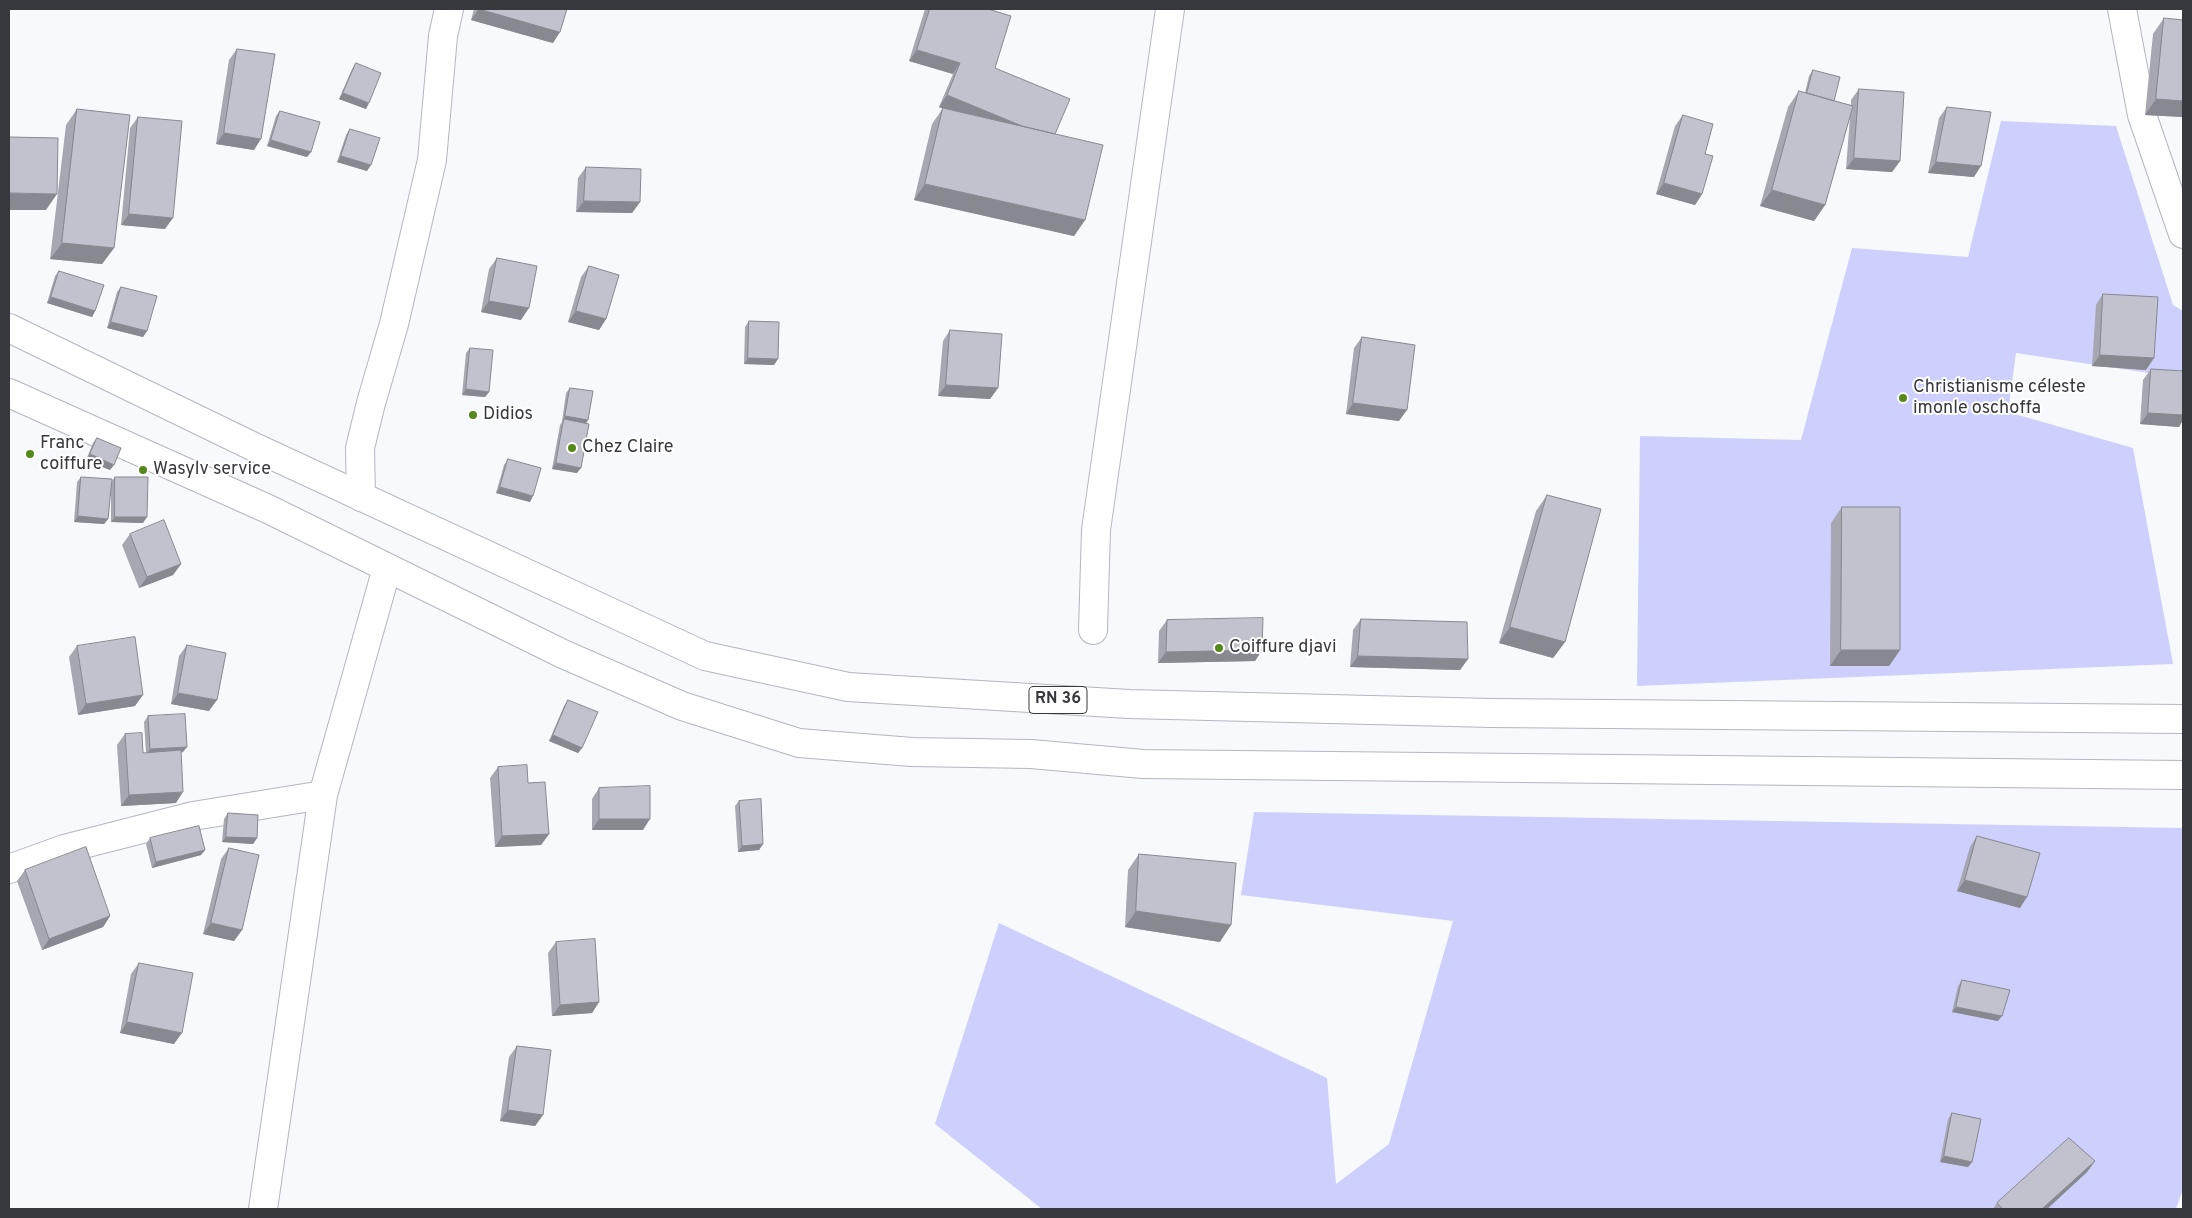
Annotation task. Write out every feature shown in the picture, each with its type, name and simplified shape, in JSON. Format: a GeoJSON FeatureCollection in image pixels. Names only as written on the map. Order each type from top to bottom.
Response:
{"type":"FeatureCollection","features":[{"type":"Feature","properties":{"kind":"main road"},"geometry":{"type":"LineString","coordinates":[[361,497],[360,448],[394,324],[432,160],[443,36],[449,9]]}},
{"type":"Feature","properties":{"kind":"main road"},"geometry":{"type":"LineString","coordinates":[[1093,630],[1096,530],[1170,9]]}},
{"type":"Feature","properties":{"kind":"main road"},"geometry":{"type":"LineString","coordinates":[[2122,9],[2142,115],[2183,234]]}},
{"type":"Feature","properties":{"kind":"main road","name":"RN 36"},"geometry":{"type":"LineString","coordinates":[[9,328],[361,497],[705,656],[848,687],[1129,704],[1462,712],[2183,719]]}},
{"type":"Feature","properties":{"kind":"main road"},"geometry":{"type":"LineString","coordinates":[[9,393],[268,509],[563,654],[682,706],[799,743],[912,752],[1031,754],[1143,764],[2183,775]]}},
{"type":"Feature","properties":{"kind":"main road"},"geometry":{"type":"LineString","coordinates":[[263,1209],[323,795],[387,568]]}},
{"type":"Feature","properties":{"kind":"main road"},"geometry":{"type":"LineString","coordinates":[[9,869],[64,849],[193,816],[323,795]]}},
{"type":"Feature","properties":{"kind":"shaded area"},"geometry":{"type":"Polygon","coordinates":[[[2001,121],[2116,126],[2173,305],[2183,311],[2183,385],[2162,375],[2016,353],[2008,412],[2133,448],[2173,664],[1637,686],[1640,436],[1801,440],[1852,248],[1968,257],[2001,121]]]}},
{"type":"Feature","properties":{"kind":"shaded area"},"geometry":{"type":"Polygon","coordinates":[[[1254,812],[2183,828],[2183,1189],[2176,1209],[1042,1209],[935,1124],[999,923],[1327,1078],[1336,1184],[1389,1144],[1453,921],[1241,895],[1254,812]]]}},
{"type":"Feature","properties":{"kind":"building"},"geometry":{"type":"Polygon","coordinates":[[[479,9],[567,9],[560,32],[479,9]]]}},
{"type":"Feature","properties":{"kind":"building"},"geometry":{"type":"Polygon","coordinates":[[[930,9],[988,9],[1011,16],[995,68],[1070,99],[1055,134],[1022,126],[947,95],[960,63],[917,50],[930,9]]]}},
{"type":"Feature","properties":{"kind":"building"},"geometry":{"type":"Polygon","coordinates":[[[2164,18],[2183,20],[2183,101],[2156,99],[2164,18]]]}},
{"type":"Feature","properties":{"kind":"building"},"geometry":{"type":"Polygon","coordinates":[[[237,49],[275,54],[261,139],[224,133],[237,49]]]}},
{"type":"Feature","properties":{"kind":"building"},"geometry":{"type":"Polygon","coordinates":[[[356,63],[381,73],[369,103],[343,93],[356,63]]]}},
{"type":"Feature","properties":{"kind":"building"},"geometry":{"type":"Polygon","coordinates":[[[1813,70],[1840,77],[1834,101],[1807,93],[1813,70]]]}},
{"type":"Feature","properties":{"kind":"building"},"geometry":{"type":"Polygon","coordinates":[[[1859,89],[1904,92],[1900,161],[1854,158],[1859,89]]]}},
{"type":"Feature","properties":{"kind":"building"},"geometry":{"type":"Polygon","coordinates":[[[1799,91],[1853,106],[1825,205],[1772,190],[1799,91]]]}},
{"type":"Feature","properties":{"kind":"building"},"geometry":{"type":"Polygon","coordinates":[[[1947,107],[1991,112],[1981,166],[1936,162],[1947,107]]]}},
{"type":"Feature","properties":{"kind":"building"},"geometry":{"type":"Polygon","coordinates":[[[943,108],[1103,145],[1085,220],[925,184],[943,108]]]}},
{"type":"Feature","properties":{"kind":"building"},"geometry":{"type":"Polygon","coordinates":[[[77,109],[130,115],[114,248],[62,243],[77,109]]]}},
{"type":"Feature","properties":{"kind":"building"},"geometry":{"type":"Polygon","coordinates":[[[280,111],[320,122],[311,152],[271,140],[280,111]]]}},
{"type":"Feature","properties":{"kind":"building"},"geometry":{"type":"Polygon","coordinates":[[[1683,115],[1713,124],[1705,154],[1713,156],[1702,194],[1664,183],[1683,115]]]}},
{"type":"Feature","properties":{"kind":"building"},"geometry":{"type":"Polygon","coordinates":[[[138,117],[182,121],[173,218],[129,214],[138,117]]]}},
{"type":"Feature","properties":{"kind":"building"},"geometry":{"type":"Polygon","coordinates":[[[350,129],[380,138],[371,165],[341,156],[350,129]]]}},
{"type":"Feature","properties":{"kind":"building"},"geometry":{"type":"Polygon","coordinates":[[[9,137],[58,138],[57,194],[9,193],[9,137]]]}},
{"type":"Feature","properties":{"kind":"building"},"geometry":{"type":"Polygon","coordinates":[[[586,167],[641,169],[640,202],[584,201],[586,167]]]}},
{"type":"Feature","properties":{"kind":"building"},"geometry":{"type":"Polygon","coordinates":[[[497,258],[537,266],[529,308],[489,301],[497,258]]]}},
{"type":"Feature","properties":{"kind":"building"},"geometry":{"type":"Polygon","coordinates":[[[589,266],[619,275],[606,319],[576,311],[589,266]]]}},
{"type":"Feature","properties":{"kind":"building"},"geometry":{"type":"Polygon","coordinates":[[[59,271],[104,285],[95,311],[51,297],[59,271]]]}},
{"type":"Feature","properties":{"kind":"building"},"geometry":{"type":"Polygon","coordinates":[[[121,287],[157,296],[147,331],[111,322],[121,287]]]}},
{"type":"Feature","properties":{"kind":"building"},"geometry":{"type":"Polygon","coordinates":[[[2103,294],[2158,297],[2154,358],[2100,355],[2103,294]]]}},
{"type":"Feature","properties":{"kind":"building"},"geometry":{"type":"Polygon","coordinates":[[[749,321],[779,322],[778,359],[748,358],[749,321]]]}},
{"type":"Feature","properties":{"kind":"building"},"geometry":{"type":"Polygon","coordinates":[[[950,330],[1002,334],[998,388],[946,385],[950,330]]]}},
{"type":"Feature","properties":{"kind":"building"},"geometry":{"type":"Polygon","coordinates":[[[1362,337],[1415,345],[1407,410],[1353,403],[1362,337]]]}},
{"type":"Feature","properties":{"kind":"building"},"geometry":{"type":"Polygon","coordinates":[[[470,348],[493,350],[489,392],[466,389],[470,348]]]}},
{"type":"Feature","properties":{"kind":"building"},"geometry":{"type":"Polygon","coordinates":[[[2151,369],[2183,371],[2183,415],[2148,413],[2151,369]]]}},
{"type":"Feature","properties":{"kind":"building"},"geometry":{"type":"Polygon","coordinates":[[[570,388],[593,391],[588,420],[565,416],[570,388]]]}},
{"type":"Feature","properties":{"kind":"building"},"geometry":{"type":"Polygon","coordinates":[[[564,419],[589,424],[581,468],[556,463],[564,419]]]}},
{"type":"Feature","properties":{"kind":"building"},"geometry":{"type":"Polygon","coordinates":[[[97,438],[121,448],[114,465],[90,454],[97,438]]]}},
{"type":"Feature","properties":{"kind":"building"},"geometry":{"type":"Polygon","coordinates":[[[508,459],[541,468],[533,496],[500,487],[508,459]]]}},
{"type":"Feature","properties":{"kind":"building"},"geometry":{"type":"Polygon","coordinates":[[[81,477],[112,479],[108,519],[78,516],[81,477]]]}},
{"type":"Feature","properties":{"kind":"building"},"geometry":{"type":"Polygon","coordinates":[[[115,477],[148,477],[147,517],[115,517],[115,477]]]}},
{"type":"Feature","properties":{"kind":"building"},"geometry":{"type":"Polygon","coordinates":[[[1547,495],[1601,509],[1565,642],[1510,627],[1547,495]]]}},
{"type":"Feature","properties":{"kind":"building"},"geometry":{"type":"Polygon","coordinates":[[[1842,507],[1900,507],[1900,650],[1841,650],[1842,507]]]}},
{"type":"Feature","properties":{"kind":"building"},"geometry":{"type":"Polygon","coordinates":[[[164,520],[181,564],[147,577],[130,534],[164,520]]]}},
{"type":"Feature","properties":{"kind":"building"},"geometry":{"type":"Polygon","coordinates":[[[1263,618],[1262,650],[1166,652],[1167,620],[1263,618]]]}},
{"type":"Feature","properties":{"kind":"building"},"geometry":{"type":"Polygon","coordinates":[[[1361,619],[1467,622],[1468,659],[1358,656],[1361,619]]]}},
{"type":"Feature","properties":{"kind":"building"},"geometry":{"type":"Polygon","coordinates":[[[135,637],[143,695],[86,704],[77,646],[135,637]]]}},
{"type":"Feature","properties":{"kind":"building"},"geometry":{"type":"Polygon","coordinates":[[[187,645],[226,653],[217,700],[178,693],[187,645]]]}},
{"type":"Feature","properties":{"kind":"building"},"geometry":{"type":"Polygon","coordinates":[[[568,700],[598,712],[582,748],[553,735],[568,700]]]}},
{"type":"Feature","properties":{"kind":"building"},"geometry":{"type":"Polygon","coordinates":[[[185,714],[187,747],[150,749],[148,716],[185,714]]]}},
{"type":"Feature","properties":{"kind":"building"},"geometry":{"type":"Polygon","coordinates":[[[142,733],[143,753],[181,750],[183,792],[129,795],[125,734],[142,733]]]}},
{"type":"Feature","properties":{"kind":"building"},"geometry":{"type":"Polygon","coordinates":[[[527,765],[528,783],[545,782],[549,834],[502,836],[498,767],[527,765]]]}},
{"type":"Feature","properties":{"kind":"building"},"geometry":{"type":"Polygon","coordinates":[[[650,786],[650,819],[599,819],[599,788],[650,786]]]}},
{"type":"Feature","properties":{"kind":"building"},"geometry":{"type":"Polygon","coordinates":[[[761,799],[763,844],[742,846],[739,801],[761,799]]]}},
{"type":"Feature","properties":{"kind":"building"},"geometry":{"type":"Polygon","coordinates":[[[228,813],[258,815],[257,838],[226,837],[228,813]]]}},
{"type":"Feature","properties":{"kind":"building"},"geometry":{"type":"Polygon","coordinates":[[[199,826],[205,850],[156,862],[150,838],[199,826]]]}},
{"type":"Feature","properties":{"kind":"building"},"geometry":{"type":"Polygon","coordinates":[[[1977,836],[2040,853],[2027,897],[1965,880],[1977,836]]]}},
{"type":"Feature","properties":{"kind":"building"},"geometry":{"type":"Polygon","coordinates":[[[86,847],[110,916],[49,939],[25,870],[86,847]]]}},
{"type":"Feature","properties":{"kind":"building"},"geometry":{"type":"Polygon","coordinates":[[[229,848],[259,855],[242,930],[211,923],[229,848]]]}},
{"type":"Feature","properties":{"kind":"building"},"geometry":{"type":"Polygon","coordinates":[[[1139,854],[1236,863],[1231,925],[1136,911],[1139,854]]]}},
{"type":"Feature","properties":{"kind":"building"},"geometry":{"type":"Polygon","coordinates":[[[595,939],[599,1002],[560,1005],[556,942],[595,939]]]}},
{"type":"Feature","properties":{"kind":"building"},"geometry":{"type":"Polygon","coordinates":[[[139,963],[193,973],[182,1033],[127,1022],[139,963]]]}},
{"type":"Feature","properties":{"kind":"building"},"geometry":{"type":"Polygon","coordinates":[[[1962,980],[2010,990],[2002,1016],[1956,1007],[1962,980]]]}},
{"type":"Feature","properties":{"kind":"building"},"geometry":{"type":"Polygon","coordinates":[[[517,1046],[551,1050],[543,1115],[508,1110],[517,1046]]]}},
{"type":"Feature","properties":{"kind":"building"},"geometry":{"type":"Polygon","coordinates":[[[1952,1113],[1981,1119],[1972,1162],[1944,1156],[1952,1113]]]}},
{"type":"Feature","properties":{"kind":"building"},"geometry":{"type":"Polygon","coordinates":[[[2069,1138],[2095,1161],[2042,1209],[2003,1209],[1997,1203],[2069,1138]]]}},
{"type":"Feature","properties":{"kind":"place","name":"Christianisme céleste imonle oschoffa"},"geometry":{"type":"Point","coordinates":[1903,398]}},
{"type":"Feature","properties":{"kind":"place","name":"Didios"},"geometry":{"type":"Point","coordinates":[473,415]}},
{"type":"Feature","properties":{"kind":"place","name":"Chez Claire"},"geometry":{"type":"Point","coordinates":[572,448]}},
{"type":"Feature","properties":{"kind":"place","name":"Franc coiffure"},"geometry":{"type":"Point","coordinates":[30,454]}},
{"type":"Feature","properties":{"kind":"place","name":"Wasylv service"},"geometry":{"type":"Point","coordinates":[143,470]}},
{"type":"Feature","properties":{"kind":"place","name":"Coiffure djavi"},"geometry":{"type":"Point","coordinates":[1219,648]}}]}
